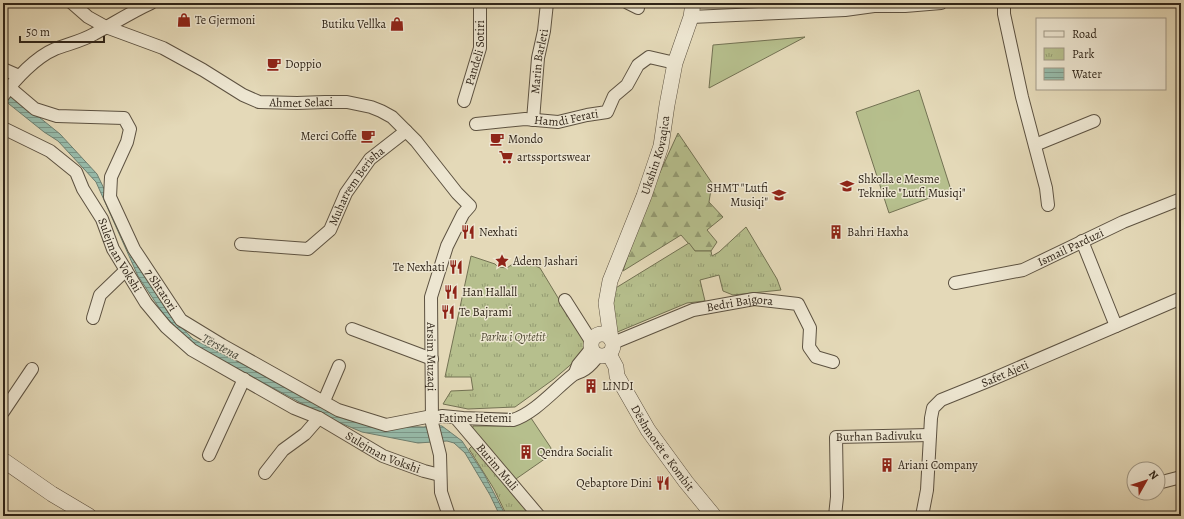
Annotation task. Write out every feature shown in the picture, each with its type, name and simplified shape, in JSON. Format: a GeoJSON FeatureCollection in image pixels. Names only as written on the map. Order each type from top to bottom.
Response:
{"type":"FeatureCollection","features":[{"type":"Feature","properties":{"kind":"street","name":"Ahmet Selaci"},"geometry":{"type":"LineString","coordinates":[[72,3],[88,17],[106,27],[163,48],[203,70],[243,95],[259,102],[347,102],[371,107],[392,117],[416,141],[457,193],[470,206]]}},
{"type":"Feature","properties":{"kind":"street"},"geometry":{"type":"LineString","coordinates":[[6,91],[19,76],[41,57],[54,50],[82,40],[150,3]]}},
{"type":"Feature","properties":{"kind":"street","name":"Pandeli Sotiri"},"geometry":{"type":"LineString","coordinates":[[464,101],[480,48],[480,3]]}},
{"type":"Feature","properties":{"kind":"street","name":"Marin Barleti"},"geometry":{"type":"LineString","coordinates":[[532,120],[538,58],[544,31],[547,3]]}},
{"type":"Feature","properties":{"kind":"street"},"geometry":{"type":"LineString","coordinates":[[692,10],[845,10],[874,6],[905,6],[941,3]]}},
{"type":"Feature","properties":{"kind":"street"},"geometry":{"type":"LineString","coordinates":[[1004,3],[1004,14],[1022,97],[1046,188],[1048,205]]}},
{"type":"Feature","properties":{"kind":"street","name":"Ukshin Kovaqica"},"geometry":{"type":"LineString","coordinates":[[601,347],[601,309],[606,303],[612,274],[644,196],[661,146],[675,63],[692,10]]}},
{"type":"Feature","properties":{"kind":"street","name":"Hamdi Ferati"},"geometry":{"type":"LineString","coordinates":[[476,124],[532,120],[558,122],[607,112],[614,96],[627,85],[638,65],[649,57],[675,63]]}},
{"type":"Feature","properties":{"kind":"street"},"geometry":{"type":"LineString","coordinates":[[3,69],[19,76]]}},
{"type":"Feature","properties":{"kind":"street","name":"7 Shtatori"},"geometry":{"type":"LineString","coordinates":[[6,91],[35,109],[57,116],[124,118],[130,128],[127,142],[111,177],[110,197],[134,249],[181,320],[222,345],[338,410],[386,424],[432,419]]}},
{"type":"Feature","properties":{"kind":"street"},"geometry":{"type":"LineString","coordinates":[[1035,145],[1094,122]]}},
{"type":"Feature","properties":{"kind":"street","name":"Sulejman Vokshi"},"geometry":{"type":"LineString","coordinates":[[3,128],[50,151],[76,172],[82,189],[102,219],[113,249],[146,303],[166,327],[192,350],[294,408],[319,418],[383,456],[424,472],[440,475]]}},
{"type":"Feature","properties":{"kind":"street","name":"Muharrem Berisha"},"geometry":{"type":"LineString","coordinates":[[241,244],[308,249],[330,230],[346,193],[370,159],[406,131]]}},
{"type":"Feature","properties":{"kind":"street","name":"Ismail Parduzi"},"geometry":{"type":"LineString","coordinates":[[956,283],[1023,270],[1123,222],[1181,199]]}},
{"type":"Feature","properties":{"kind":"street","name":"Arsim Muzaqi"},"geometry":{"type":"LineString","coordinates":[[450,516],[441,492],[440,455],[432,419],[431,297],[447,246],[463,214],[470,206]]}},
{"type":"Feature","properties":{"kind":"street"},"geometry":{"type":"LineString","coordinates":[[1082,241],[1116,326]]}},
{"type":"Feature","properties":{"kind":"street"},"geometry":{"type":"LineString","coordinates":[[93,318],[100,296],[126,270]]}},
{"type":"Feature","properties":{"kind":"street","name":"Bedri Bajgora"},"geometry":{"type":"LineString","coordinates":[[601,347],[693,310],[754,299],[798,304],[810,328],[809,347],[816,357],[833,362]]}},
{"type":"Feature","properties":{"kind":"street","name":"Safet Ajeti"},"geometry":{"type":"LineString","coordinates":[[922,516],[927,490],[931,418],[933,408],[941,400],[996,378],[1178,299]]}},
{"type":"Feature","properties":{"kind":"street"},"geometry":{"type":"LineString","coordinates":[[565,300],[601,347]]}},
{"type":"Feature","properties":{"kind":"street"},"geometry":{"type":"LineString","coordinates":[[352,329],[432,359]]}},
{"type":"Feature","properties":{"kind":"street","name":"Fatime Hetemi"},"geometry":{"type":"LineString","coordinates":[[432,419],[442,416],[456,418],[513,420],[520,418],[575,373],[578,365],[601,347]]}},
{"type":"Feature","properties":{"kind":"street","name":"Dëshmorët e Kombit"},"geometry":{"type":"LineString","coordinates":[[601,347],[610,372],[617,376],[648,430],[686,482],[714,516]]}},
{"type":"Feature","properties":{"kind":"street"},"geometry":{"type":"LineString","coordinates":[[324,401],[339,366]]}},
{"type":"Feature","properties":{"kind":"street"},"geometry":{"type":"LineString","coordinates":[[3,412],[32,369]]}},
{"type":"Feature","properties":{"kind":"street"},"geometry":{"type":"LineString","coordinates":[[210,455],[244,379]]}},
{"type":"Feature","properties":{"kind":"street"},"geometry":{"type":"LineString","coordinates":[[265,473],[283,450],[306,434],[319,418]]}},
{"type":"Feature","properties":{"kind":"street","name":"Burim Muli"},"geometry":{"type":"LineString","coordinates":[[456,418],[539,516]]}},
{"type":"Feature","properties":{"kind":"street","name":"Burhan Badivuku"},"geometry":{"type":"LineString","coordinates":[[835,516],[837,497],[836,437],[930,435]]}},
{"type":"Feature","properties":{"kind":"street"},"geometry":{"type":"LineString","coordinates":[[3,460],[52,494],[89,516]]}},
{"type":"Feature","properties":{"kind":"street"},"geometry":{"type":"LineString","coordinates":[[1166,480],[1181,477]]}},
{"type":"Feature","properties":{"kind":"green space"},"geometry":{"type":"Polygon","coordinates":[[[805,37],[709,88],[713,45],[805,37]]]}},
{"type":"Feature","properties":{"kind":"green space"},"geometry":{"type":"Polygon","coordinates":[[[919,90],[951,190],[889,213],[856,112],[919,90]]]}},
{"type":"Feature","properties":{"kind":"green space"},"geometry":{"type":"Polygon","coordinates":[[[678,133],[712,183],[709,202],[723,217],[707,230],[717,242],[711,251],[695,251],[681,235],[623,271],[644,207],[678,133]]]}},
{"type":"Feature","properties":{"kind":"green space"},"geometry":{"type":"Polygon","coordinates":[[[746,227],[777,279],[781,290],[733,295],[723,291],[719,275],[700,280],[705,301],[687,303],[615,333],[610,294],[614,289],[689,243],[695,251],[711,251],[712,256],[719,252],[746,227]]]}},
{"type":"Feature","properties":{"kind":"green space","name":"Parku i Qytetit"},"geometry":{"type":"Polygon","coordinates":[[[471,256],[495,264],[498,267],[507,268],[519,259],[540,268],[589,349],[554,379],[515,407],[468,409],[443,404],[451,391],[473,390],[471,377],[445,377],[471,256]]]}},
{"type":"Feature","properties":{"kind":"green space"},"geometry":{"type":"Polygon","coordinates":[[[529,415],[551,448],[549,456],[513,481],[472,431],[473,426],[513,426],[529,415]]]}},
{"type":"Feature","properties":{"kind":"green space"},"geometry":{"type":"Polygon","coordinates":[[[474,444],[536,516],[507,516],[494,489],[469,449],[474,444]]]}},
{"type":"Feature","properties":{"kind":"water"},"geometry":{"type":"Polygon","coordinates":[[[3,82],[34,113],[60,134],[97,174],[128,246],[169,314],[193,339],[315,401],[345,419],[372,426],[442,426],[462,441],[484,474],[506,516],[500,516],[490,495],[465,453],[454,443],[447,441],[418,443],[362,432],[331,419],[193,345],[164,315],[138,276],[96,182],[58,141],[44,132],[9,104],[3,97],[3,82]]]}},
{"type":"Feature","properties":{"kind":"place","name":"Te Gjermoni"},"geometry":{"type":"Point","coordinates":[184,20]}},
{"type":"Feature","properties":{"kind":"place","name":"Butiku Vellka"},"geometry":{"type":"Point","coordinates":[397,24]}},
{"type":"Feature","properties":{"kind":"place","name":"Doppio"},"geometry":{"type":"Point","coordinates":[274,64]}},
{"type":"Feature","properties":{"kind":"place","name":"Merci Coffe"},"geometry":{"type":"Point","coordinates":[368,136]}},
{"type":"Feature","properties":{"kind":"place","name":"Mondo"},"geometry":{"type":"Point","coordinates":[497,139]}},
{"type":"Feature","properties":{"kind":"place","name":"artssportswear"},"geometry":{"type":"Point","coordinates":[506,157]}},
{"type":"Feature","properties":{"kind":"place","name":"Shkolla e Mesme Teknike \"Lutfi Musiqi\""},"geometry":{"type":"Point","coordinates":[847,186]}},
{"type":"Feature","properties":{"kind":"place","name":"SHMT \"Lutfi Musiqi\""},"geometry":{"type":"Point","coordinates":[779,195]}},
{"type":"Feature","properties":{"kind":"place","name":"Nexhati"},"geometry":{"type":"Point","coordinates":[468,232]}},
{"type":"Feature","properties":{"kind":"place","name":"Bahri Haxha"},"geometry":{"type":"Point","coordinates":[836,232]}},
{"type":"Feature","properties":{"kind":"place","name":"Adem Jashari"},"geometry":{"type":"Point","coordinates":[502,261]}},
{"type":"Feature","properties":{"kind":"place","name":"Te Nexhati"},"geometry":{"type":"Point","coordinates":[456,267]}},
{"type":"Feature","properties":{"kind":"place","name":"Han Hallall"},"geometry":{"type":"Point","coordinates":[451,292]}},
{"type":"Feature","properties":{"kind":"place","name":"Te Bajrami"},"geometry":{"type":"Point","coordinates":[448,312]}},
{"type":"Feature","properties":{"kind":"place","name":"LINDI"},"geometry":{"type":"Point","coordinates":[591,386]}},
{"type":"Feature","properties":{"kind":"place","name":"Qendra Socialit"},"geometry":{"type":"Point","coordinates":[526,452]}},
{"type":"Feature","properties":{"kind":"place","name":"Ariani Company"},"geometry":{"type":"Point","coordinates":[887,465]}},
{"type":"Feature","properties":{"kind":"place","name":"Qebaptore Dini"},"geometry":{"type":"Point","coordinates":[663,483]}},
{"type":"Feature","properties":{"kind":"water label","name":"Tërstena"},"geometry":{"type":"Point","coordinates":[221,346]}}]}
